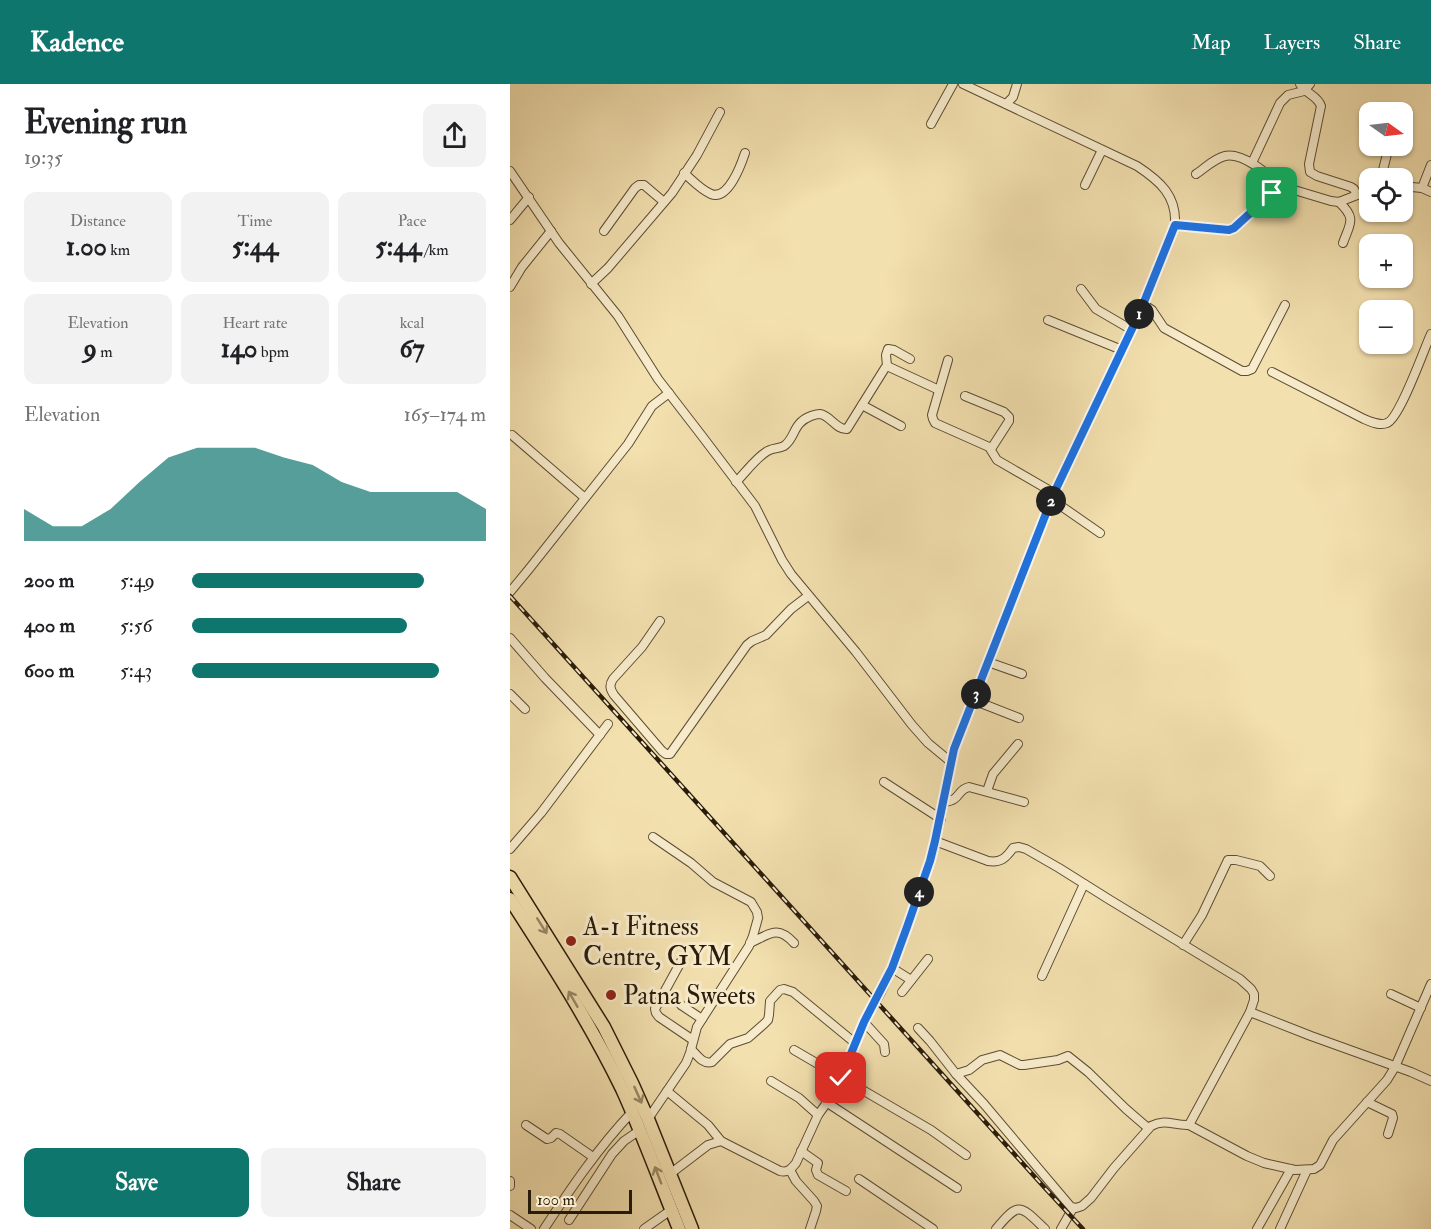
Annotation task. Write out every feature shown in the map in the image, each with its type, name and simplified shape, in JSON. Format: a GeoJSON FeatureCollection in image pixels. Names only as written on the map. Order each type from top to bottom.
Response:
{"type":"FeatureCollection","features":[{"type":"Feature","properties":{"kind":"highway"},"geometry":{"type":"LineString","coordinates":[[510,877],[604,1027],[648,1119],[692,1229]]}},
{"type":"Feature","properties":{"kind":"highway"},"geometry":{"type":"LineString","coordinates":[[510,899],[571,996],[605,1057],[640,1130],[679,1229]]}},
{"type":"Feature","properties":{"kind":"street"},"geometry":{"type":"LineString","coordinates":[[931,124],[953,84]]}},
{"type":"Feature","properties":{"kind":"street"},"geometry":{"type":"LineString","coordinates":[[667,1091],[708,1125],[721,1141],[780,1171],[790,1170],[796,1163],[818,1115],[835,1092],[864,1022],[892,968],[930,861],[954,749],[1053,496],[1132,330],[1175,225],[1173,201],[1160,184],[1137,166],[963,84]]}},
{"type":"Feature","properties":{"kind":"street"},"geometry":{"type":"LineString","coordinates":[[1006,104],[1013,97],[1017,84]]}},
{"type":"Feature","properties":{"kind":"street"},"geometry":{"type":"LineString","coordinates":[[1196,174],[1220,158],[1230,156],[1252,163],[1284,188],[1339,202],[1357,195],[1351,187],[1310,172],[1309,164],[1321,106],[1305,86],[1283,98],[1252,163]]}},
{"type":"Feature","properties":{"kind":"street"},"geometry":{"type":"LineString","coordinates":[[591,284],[608,268],[675,188],[702,146],[720,112]]}},
{"type":"Feature","properties":{"kind":"street"},"geometry":{"type":"LineString","coordinates":[[1085,185],[1102,150]]}},
{"type":"Feature","properties":{"kind":"street"},"geometry":{"type":"LineString","coordinates":[[684,173],[709,193],[716,195],[722,193],[734,179],[745,153]]}},
{"type":"Feature","properties":{"kind":"street"},"geometry":{"type":"LineString","coordinates":[[1422,188],[1431,165]]}},
{"type":"Feature","properties":{"kind":"street"},"geometry":{"type":"LineString","coordinates":[[510,171],[551,231],[618,316],[648,365],[755,506],[782,560],[808,596],[856,652],[912,725],[928,743],[951,762]]}},
{"type":"Feature","properties":{"kind":"street"},"geometry":{"type":"LineString","coordinates":[[604,231],[639,185],[644,185],[664,202]]}},
{"type":"Feature","properties":{"kind":"street"},"geometry":{"type":"LineString","coordinates":[[1413,187],[1431,192]]}},
{"type":"Feature","properties":{"kind":"street"},"geometry":{"type":"LineString","coordinates":[[1175,225],[1229,230],[1272,193],[1284,188]]}},
{"type":"Feature","properties":{"kind":"street"},"geometry":{"type":"LineString","coordinates":[[510,220],[529,197]]}},
{"type":"Feature","properties":{"kind":"street"},"geometry":{"type":"LineString","coordinates":[[1339,202],[1348,210],[1351,220],[1343,243]]}},
{"type":"Feature","properties":{"kind":"street"},"geometry":{"type":"LineString","coordinates":[[510,287],[522,267],[551,231]]}},
{"type":"Feature","properties":{"kind":"street"},"geometry":{"type":"LineString","coordinates":[[1080,289],[1096,309],[1132,330]]}},
{"type":"Feature","properties":{"kind":"street"},"geometry":{"type":"LineString","coordinates":[[1143,304],[1152,310],[1164,328],[1242,371],[1251,369],[1285,305]]}},
{"type":"Feature","properties":{"kind":"street"},"geometry":{"type":"LineString","coordinates":[[1048,320],[1122,350]]}},
{"type":"Feature","properties":{"kind":"street"},"geometry":{"type":"LineString","coordinates":[[1272,372],[1364,419],[1386,424],[1393,419],[1400,406],[1431,334]]}},
{"type":"Feature","properties":{"kind":"street"},"geometry":{"type":"LineString","coordinates":[[736,482],[766,452],[783,447],[792,437],[796,427],[807,417],[823,414],[843,430],[847,429],[887,366],[888,349],[910,359]]}},
{"type":"Feature","properties":{"kind":"street"},"geometry":{"type":"LineString","coordinates":[[948,360],[932,415],[935,423],[986,445],[997,459],[1053,496],[1100,533]]}},
{"type":"Feature","properties":{"kind":"street"},"geometry":{"type":"LineString","coordinates":[[887,366],[939,390]]}},
{"type":"Feature","properties":{"kind":"street"},"geometry":{"type":"LineString","coordinates":[[510,592],[628,444],[652,406],[669,393]]}},
{"type":"Feature","properties":{"kind":"street"},"geometry":{"type":"LineString","coordinates":[[965,396],[1004,412],[1009,417],[991,449]]}},
{"type":"Feature","properties":{"kind":"street"},"geometry":{"type":"LineString","coordinates":[[862,405],[901,426]]}},
{"type":"Feature","properties":{"kind":"street"},"geometry":{"type":"LineString","coordinates":[[512,435],[585,498]]}},
{"type":"Feature","properties":{"kind":"street"},"geometry":{"type":"LineString","coordinates":[[660,621],[642,647],[610,684],[610,689],[662,751],[670,754],[747,645],[766,635],[791,609],[808,596]]}},
{"type":"Feature","properties":{"kind":"street"},"geometry":{"type":"LineString","coordinates":[[510,638],[600,735]]}},
{"type":"Feature","properties":{"kind":"street"},"geometry":{"type":"LineString","coordinates":[[988,662],[1022,674]]}},
{"type":"Feature","properties":{"kind":"street"},"geometry":{"type":"LineString","coordinates":[[510,694],[525,709]]}},
{"type":"Feature","properties":{"kind":"street"},"geometry":{"type":"LineString","coordinates":[[973,700],[1019,718]]}},
{"type":"Feature","properties":{"kind":"street"},"geometry":{"type":"LineString","coordinates":[[510,849],[547,805],[608,724]]}},
{"type":"Feature","properties":{"kind":"street"},"geometry":{"type":"LineString","coordinates":[[987,791],[993,774],[1018,744]]}},
{"type":"Feature","properties":{"kind":"street"},"geometry":{"type":"LineString","coordinates":[[884,782],[940,819]]}},
{"type":"Feature","properties":{"kind":"street"},"geometry":{"type":"LineString","coordinates":[[944,802],[953,801],[964,788],[969,787],[1024,802]]}},
{"type":"Feature","properties":{"kind":"street"},"geometry":{"type":"LineString","coordinates":[[648,1119],[686,1063],[697,1027],[750,943],[758,918],[750,902],[718,885],[653,837]]}},
{"type":"Feature","properties":{"kind":"street"},"geometry":{"type":"LineString","coordinates":[[935,841],[995,862],[1006,858],[1013,848],[1026,849],[1240,980],[1251,989],[1254,1000],[1250,1012],[1189,1125]]}},
{"type":"Feature","properties":{"kind":"street"},"geometry":{"type":"LineString","coordinates":[[1183,945],[1202,915],[1228,860],[1260,866],[1270,876]]}},
{"type":"Feature","properties":{"kind":"street"},"geometry":{"type":"LineString","coordinates":[[1042,976],[1084,884]]}},
{"type":"Feature","properties":{"kind":"street"},"geometry":{"type":"LineString","coordinates":[[750,943],[779,932],[785,934],[794,943]]}},
{"type":"Feature","properties":{"kind":"street"},"geometry":{"type":"LineString","coordinates":[[684,956],[655,1009],[660,1017],[693,1040]]}},
{"type":"Feature","properties":{"kind":"street"},"geometry":{"type":"LineString","coordinates":[[902,992],[927,959]]}},
{"type":"Feature","properties":{"kind":"street"},"geometry":{"type":"LineString","coordinates":[[892,968],[911,980]]}},
{"type":"Feature","properties":{"kind":"street"},"geometry":{"type":"LineString","coordinates":[[1061,1229],[1073,1208],[1082,1206],[1091,1198],[1148,1128],[1165,1121],[1189,1125],[1264,1163],[1291,1169],[1314,1169],[1320,1165],[1333,1140],[1387,1080],[1395,1067],[1420,1008],[1429,994],[1431,984]]}},
{"type":"Feature","properties":{"kind":"street"},"geometry":{"type":"LineString","coordinates":[[691,1049],[704,1062],[712,1062],[730,1044],[748,1038],[768,1020],[770,1001],[780,990],[784,989],[793,992],[855,1043]]}},
{"type":"Feature","properties":{"kind":"street"},"geometry":{"type":"LineString","coordinates":[[1391,993],[1420,1008]]}},
{"type":"Feature","properties":{"kind":"street"},"geometry":{"type":"LineString","coordinates":[[681,1005],[702,1019]]}},
{"type":"Feature","properties":{"kind":"street"},"geometry":{"type":"LineString","coordinates":[[1250,1012],[1431,1081]]}},
{"type":"Feature","properties":{"kind":"street"},"geometry":{"type":"LineString","coordinates":[[864,1022],[884,1044],[885,1052]]}},
{"type":"Feature","properties":{"kind":"street"},"geometry":{"type":"LineString","coordinates":[[918,1028],[1073,1208]]}},
{"type":"Feature","properties":{"kind":"street"},"geometry":{"type":"LineString","coordinates":[[794,1050],[931,1130],[966,1155]]}},
{"type":"Feature","properties":{"kind":"street"},"geometry":{"type":"LineString","coordinates":[[956,1074],[969,1070],[982,1060],[996,1056],[1004,1056],[1024,1065],[1058,1060],[1068,1056],[1148,1128]]}},
{"type":"Feature","properties":{"kind":"street"},"geometry":{"type":"LineString","coordinates":[[771,1081],[799,1098],[818,1115]]}},
{"type":"Feature","properties":{"kind":"street"},"geometry":{"type":"LineString","coordinates":[[826,1102],[957,1188]]}},
{"type":"Feature","properties":{"kind":"street"},"geometry":{"type":"LineString","coordinates":[[1367,1102],[1392,1114],[1388,1134]]}},
{"type":"Feature","properties":{"kind":"street"},"geometry":{"type":"LineString","coordinates":[[544,1229],[593,1157],[632,1112]]}},
{"type":"Feature","properties":{"kind":"street"},"geometry":{"type":"LineString","coordinates":[[526,1125],[547,1139],[556,1133],[560,1134],[593,1157]]}},
{"type":"Feature","properties":{"kind":"street"},"geometry":{"type":"LineString","coordinates":[[569,1220],[612,1154],[640,1130]]}},
{"type":"Feature","properties":{"kind":"street"},"geometry":{"type":"LineString","coordinates":[[670,1174],[708,1145],[721,1141]]}},
{"type":"Feature","properties":{"kind":"street"},"geometry":{"type":"LineString","coordinates":[[801,1151],[818,1164],[816,1170],[818,1175],[846,1191]]}},
{"type":"Feature","properties":{"kind":"street"},"geometry":{"type":"LineString","coordinates":[[1257,1229],[1291,1169]]}},
{"type":"Feature","properties":{"kind":"street"},"geometry":{"type":"LineString","coordinates":[[790,1170],[796,1182],[817,1206],[810,1229]]}},
{"type":"Feature","properties":{"kind":"street"},"geometry":{"type":"LineString","coordinates":[[1280,1229],[1307,1170]]}},
{"type":"Feature","properties":{"kind":"street"},"geometry":{"type":"LineString","coordinates":[[859,1179],[933,1229]]}},
{"type":"Feature","properties":{"kind":"street"},"geometry":{"type":"LineString","coordinates":[[510,1180],[510,1186]]}},
{"type":"Feature","properties":{"kind":"street"},"geometry":{"type":"LineString","coordinates":[[996,1229],[1009,1213],[1016,1209],[1029,1213],[1045,1229]]}},
{"type":"Feature","properties":{"kind":"street"},"geometry":{"type":"LineString","coordinates":[[644,1229],[672,1210]]}},
{"type":"Feature","properties":{"kind":"street"},"geometry":{"type":"LineString","coordinates":[[510,1215],[531,1229]]}},
{"type":"Feature","properties":{"kind":"railway"},"geometry":{"type":"LineString","coordinates":[[510,596],[1083,1229]]}},
{"type":"Feature","properties":{"kind":"place","name":"A-1 Fitness Centre, GYM"},"geometry":{"type":"Point","coordinates":[571,941]}},
{"type":"Feature","properties":{"kind":"place","name":"Patna Sweets"},"geometry":{"type":"Point","coordinates":[611,995]}},
{"type":"Feature","properties":{"kind":"route"},"geometry":{"type":"LineString","coordinates":[[841,1078],[864,1022],[892,968],[907,927],[930,861],[954,749],[1054,493],[1140,312],[1175,225],[1229,230],[1272,193]]}}]}
